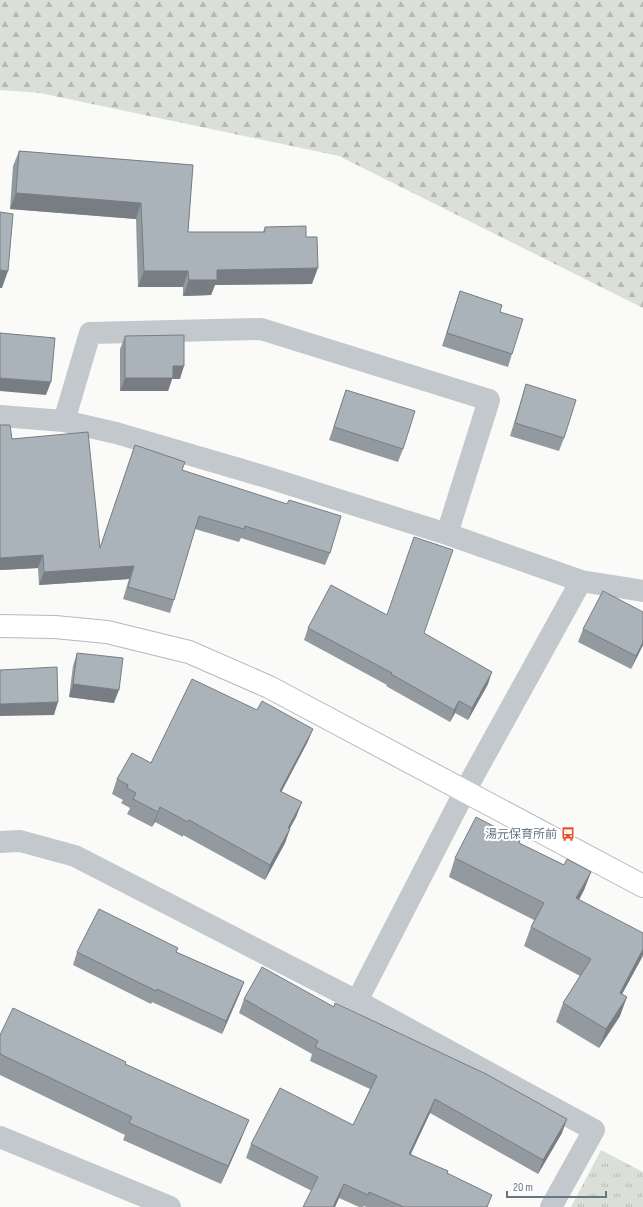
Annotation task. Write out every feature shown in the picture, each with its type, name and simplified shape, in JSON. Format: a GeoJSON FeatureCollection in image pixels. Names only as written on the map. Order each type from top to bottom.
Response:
{"type":"FeatureCollection","features":[{"type":"Feature","properties":{"kind":"street"},"geometry":{"type":"LineString","coordinates":[[64,421],[90,333],[261,329],[489,400],[447,534]]}},
{"type":"Feature","properties":{"kind":"street"},"geometry":{"type":"LineString","coordinates":[[0,416],[64,421],[116,433],[266,477],[447,534],[581,581],[643,592]]}},
{"type":"Feature","properties":{"kind":"street"},"geometry":{"type":"LineString","coordinates":[[357,1001],[465,791],[581,581]]}},
{"type":"Feature","properties":{"kind":"street"},"geometry":{"type":"LineString","coordinates":[[0,626],[55,627],[107,632],[189,652],[269,687],[643,886]]}},
{"type":"Feature","properties":{"kind":"street"},"geometry":{"type":"LineString","coordinates":[[0,842],[20,841],[75,856],[357,1001],[594,1130],[551,1207]]}},
{"type":"Feature","properties":{"kind":"street"},"geometry":{"type":"LineString","coordinates":[[0,1137],[170,1207]]}},
{"type":"Feature","properties":{"kind":"green space"},"geometry":{"type":"Polygon","coordinates":[[[0,0],[643,0],[643,308],[339,156],[40,93],[0,90],[0,0]]]}},
{"type":"Feature","properties":{"kind":"green space"},"geometry":{"type":"Polygon","coordinates":[[[601,1150],[643,1172],[643,1207],[571,1207],[601,1150]]]}},
{"type":"Feature","properties":{"kind":"building"},"geometry":{"type":"Polygon","coordinates":[[[19,151],[193,165],[188,232],[265,232],[265,227],[306,226],[306,237],[317,237],[318,268],[217,270],[217,280],[189,280],[188,271],[144,271],[141,203],[16,193],[19,151]]]}},
{"type":"Feature","properties":{"kind":"building"},"geometry":{"type":"Polygon","coordinates":[[[0,212],[13,214],[8,271],[0,270],[0,212]]]}},
{"type":"Feature","properties":{"kind":"building"},"geometry":{"type":"Polygon","coordinates":[[[460,291],[502,305],[500,312],[523,319],[512,354],[447,333],[460,291]]]}},
{"type":"Feature","properties":{"kind":"building"},"geometry":{"type":"Polygon","coordinates":[[[0,333],[55,338],[51,382],[0,378],[0,333]]]}},
{"type":"Feature","properties":{"kind":"building"},"geometry":{"type":"Polygon","coordinates":[[[184,335],[184,366],[173,366],[173,378],[125,378],[125,336],[184,335]]]}},
{"type":"Feature","properties":{"kind":"building"},"geometry":{"type":"Polygon","coordinates":[[[526,384],[576,400],[564,438],[515,423],[526,384]]]}},
{"type":"Feature","properties":{"kind":"building"},"geometry":{"type":"Polygon","coordinates":[[[346,390],[415,411],[403,449],[334,427],[346,390]]]}},
{"type":"Feature","properties":{"kind":"building"},"geometry":{"type":"Polygon","coordinates":[[[0,425],[10,425],[12,439],[88,432],[100,548],[135,445],[185,462],[182,470],[287,504],[289,500],[341,516],[330,553],[245,526],[244,529],[199,516],[174,600],[128,587],[134,566],[44,572],[43,555],[0,558],[0,425]]]}},
{"type":"Feature","properties":{"kind":"building"},"geometry":{"type":"Polygon","coordinates":[[[414,537],[453,550],[424,633],[492,672],[472,708],[459,701],[454,710],[391,674],[392,673],[308,628],[331,585],[387,615],[414,537]]]}},
{"type":"Feature","properties":{"kind":"building"},"geometry":{"type":"Polygon","coordinates":[[[603,591],[643,612],[643,642],[636,656],[583,629],[603,591]]]}},
{"type":"Feature","properties":{"kind":"building"},"geometry":{"type":"Polygon","coordinates":[[[77,653],[123,658],[119,690],[73,684],[77,653]]]}},
{"type":"Feature","properties":{"kind":"building"},"geometry":{"type":"Polygon","coordinates":[[[57,667],[58,702],[0,704],[0,670],[57,667]]]}},
{"type":"Feature","properties":{"kind":"building"},"geometry":{"type":"Polygon","coordinates":[[[192,679],[257,710],[262,701],[313,729],[280,791],[302,802],[288,828],[290,829],[270,865],[189,820],[188,822],[160,807],[158,812],[133,799],[136,793],[127,788],[128,785],[117,779],[132,753],[151,763],[192,679]]]}},
{"type":"Feature","properties":{"kind":"building"},"geometry":{"type":"Polygon","coordinates":[[[476,817],[520,840],[519,843],[564,865],[567,859],[591,872],[576,898],[643,933],[643,949],[620,993],[627,997],[606,1029],[563,1003],[591,959],[531,927],[544,903],[455,858],[476,817]]]}},
{"type":"Feature","properties":{"kind":"building"},"geometry":{"type":"Polygon","coordinates":[[[99,909],[178,948],[176,952],[244,982],[226,1021],[157,989],[156,991],[77,952],[99,909]]]}},
{"type":"Feature","properties":{"kind":"building"},"geometry":{"type":"Polygon","coordinates":[[[262,967],[334,1007],[335,1003],[486,1074],[567,1119],[543,1160],[435,1099],[409,1154],[448,1171],[447,1173],[492,1195],[487,1207],[404,1207],[369,1192],[368,1195],[344,1184],[333,1207],[303,1207],[318,1177],[251,1144],[280,1088],[353,1125],[377,1076],[315,1047],[318,1041],[244,999],[262,967]]]}},
{"type":"Feature","properties":{"kind":"building"},"geometry":{"type":"Polygon","coordinates":[[[13,1008],[126,1062],[125,1064],[249,1120],[228,1166],[129,1123],[132,1117],[0,1054],[0,1035],[13,1008]]]}},
{"type":"Feature","properties":{"kind":"place","name":"湯元保育所前"},"geometry":{"type":"Point","coordinates":[568,834]}}]}
